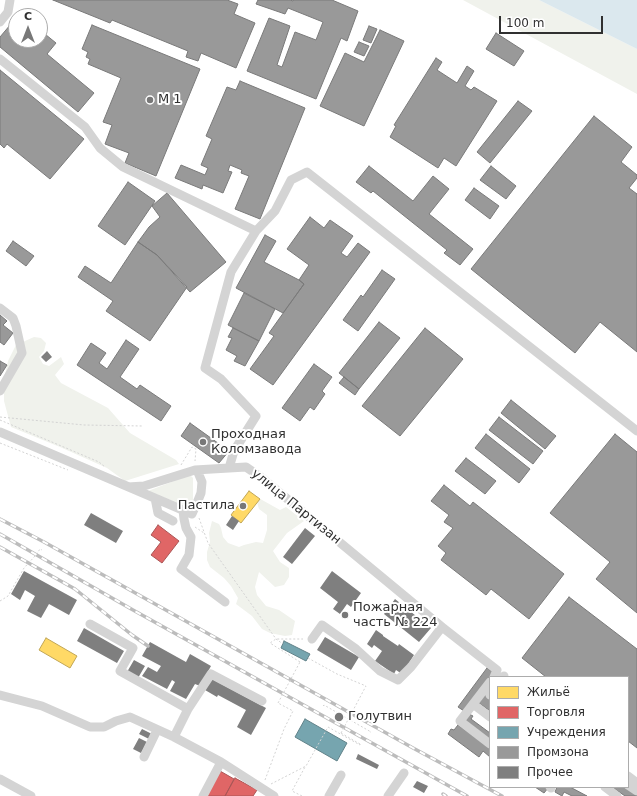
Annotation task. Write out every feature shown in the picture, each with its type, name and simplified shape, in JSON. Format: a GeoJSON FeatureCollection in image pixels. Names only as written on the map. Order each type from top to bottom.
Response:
{"type":"FeatureCollection","features":[{"type":"Feature","properties":{"kind":"street"},"geometry":{"type":"LineString","coordinates":[[0,22],[8,12],[10,0]]}},
{"type":"Feature","properties":{"kind":"street"},"geometry":{"type":"LineString","coordinates":[[0,59],[85,127],[100,148],[123,167],[256,231]]}},
{"type":"Feature","properties":{"kind":"street"},"geometry":{"type":"LineString","coordinates":[[229,468],[234,452],[256,416],[221,379],[205,368],[231,272],[256,231],[275,211],[291,180],[307,172],[637,431]]}},
{"type":"Feature","properties":{"kind":"street"},"geometry":{"type":"LineString","coordinates":[[0,308],[13,318],[22,353],[0,391]]}},
{"type":"Feature","properties":{"kind":"street"},"geometry":{"type":"LineString","coordinates":[[1,428],[128,487],[192,514],[201,493],[201,469]]}},
{"type":"Feature","properties":{"kind":"street","name":"улица Партизан"},"geometry":{"type":"LineString","coordinates":[[128,487],[144,486],[168,480],[186,472],[201,469],[246,467],[262,478],[500,676]]}},
{"type":"Feature","properties":{"kind":"street"},"geometry":{"type":"LineString","coordinates":[[155,498],[158,513],[173,521]]}},
{"type":"Feature","properties":{"kind":"street"},"geometry":{"type":"LineString","coordinates":[[183,510],[184,519],[191,537],[189,555],[181,569],[225,602]]}},
{"type":"Feature","properties":{"kind":"street"},"geometry":{"type":"LineString","coordinates":[[90,624],[133,648],[120,671],[188,709]]}},
{"type":"Feature","properties":{"kind":"street"},"geometry":{"type":"LineString","coordinates":[[312,639],[322,625],[356,649],[380,671],[398,680],[411,667],[442,627]]}},
{"type":"Feature","properties":{"kind":"street"},"geometry":{"type":"LineString","coordinates":[[174,737],[188,709],[211,674],[262,701]]}},
{"type":"Feature","properties":{"kind":"street"},"geometry":{"type":"LineString","coordinates":[[489,683],[460,721],[489,743]]}},
{"type":"Feature","properties":{"kind":"street"},"geometry":{"type":"LineString","coordinates":[[0,695],[42,706],[90,726],[104,727],[116,721],[130,717],[174,737],[221,762],[274,796]]}},
{"type":"Feature","properties":{"kind":"street"},"geometry":{"type":"LineString","coordinates":[[473,704],[489,716]]}},
{"type":"Feature","properties":{"kind":"street"},"geometry":{"type":"LineString","coordinates":[[144,757],[157,730]]}},
{"type":"Feature","properties":{"kind":"street"},"geometry":{"type":"LineString","coordinates":[[202,796],[221,762]]}},
{"type":"Feature","properties":{"kind":"street"},"geometry":{"type":"LineString","coordinates":[[390,795],[404,773]]}},
{"type":"Feature","properties":{"kind":"street"},"geometry":{"type":"LineString","coordinates":[[329,796],[341,775]]}},
{"type":"Feature","properties":{"kind":"street"},"geometry":{"type":"LineString","coordinates":[[629,777],[637,783]]}},
{"type":"Feature","properties":{"kind":"street"},"geometry":{"type":"LineString","coordinates":[[0,779],[31,796]]}},
{"type":"Feature","properties":{"kind":"street"},"geometry":{"type":"LineString","coordinates":[[606,788],[617,796]]}},
{"type":"Feature","properties":{"kind":"path"},"geometry":{"type":"LineString","coordinates":[[0,417],[84,425],[142,426]]}},
{"type":"Feature","properties":{"kind":"path"},"geometry":{"type":"LineString","coordinates":[[0,420],[99,462],[104,467]]}},
{"type":"Feature","properties":{"kind":"path"},"geometry":{"type":"LineString","coordinates":[[1,428],[3,422]]}},
{"type":"Feature","properties":{"kind":"path"},"geometry":{"type":"LineString","coordinates":[[0,443],[72,472]]}},
{"type":"Feature","properties":{"kind":"path"},"geometry":{"type":"LineString","coordinates":[[179,467],[192,447],[195,447],[201,469]]}},
{"type":"Feature","properties":{"kind":"path"},"geometry":{"type":"LineString","coordinates":[[197,504],[198,516],[208,543],[276,638],[283,644]]}},
{"type":"Feature","properties":{"kind":"path"},"geometry":{"type":"LineString","coordinates":[[0,601],[8,596],[24,568],[40,550],[42,550]]}},
{"type":"Feature","properties":{"kind":"path"},"geometry":{"type":"LineString","coordinates":[[262,788],[284,729],[293,711],[278,703],[300,662],[270,643],[276,638],[312,639]]}},
{"type":"Feature","properties":{"kind":"path"},"geometry":{"type":"LineString","coordinates":[[302,796],[292,791],[328,727],[360,745],[341,733],[366,686],[337,674],[308,658]]}},
{"type":"Feature","properties":{"kind":"path"},"geometry":{"type":"LineString","coordinates":[[323,706],[324,705],[370,732]]}},
{"type":"Feature","properties":{"kind":"path"},"geometry":{"type":"LineString","coordinates":[[262,788],[306,766]]}},
{"type":"Feature","properties":{"kind":"shaded area"},"geometry":{"type":"Polygon","coordinates":[[[463,0],[539,0],[637,49],[637,94],[463,0]]]}},
{"type":"Feature","properties":{"kind":"shaded area"},"geometry":{"type":"Polygon","coordinates":[[[539,0],[637,0],[637,49],[539,0]]]}},
{"type":"Feature","properties":{"kind":"shaded area"},"geometry":{"type":"Polygon","coordinates":[[[34,337],[41,338],[46,343],[44,351],[39,357],[43,364],[49,366],[61,357],[64,364],[55,375],[61,383],[108,408],[130,433],[176,460],[179,464],[125,481],[107,468],[11,427],[4,401],[4,379],[8,361],[16,345],[34,337]]]}},
{"type":"Feature","properties":{"kind":"shaded area"},"geometry":{"type":"Polygon","coordinates":[[[187,476],[191,476],[193,478],[193,503],[191,505],[185,506],[148,491],[187,476]]]}},
{"type":"Feature","properties":{"kind":"shaded area"},"geometry":{"type":"Polygon","coordinates":[[[255,496],[280,510],[286,507],[304,521],[287,533],[273,551],[280,562],[289,568],[289,577],[284,585],[275,587],[259,572],[255,587],[257,595],[266,606],[279,610],[295,621],[292,635],[285,636],[270,633],[262,629],[252,616],[236,604],[238,598],[231,586],[224,578],[210,567],[207,560],[207,552],[210,542],[209,533],[212,521],[219,524],[223,537],[228,543],[239,547],[256,542],[263,543],[267,530],[267,515],[259,509],[255,496]]]}},
{"type":"Feature","properties":{"kind":"building: Жильё"},"geometry":{"type":"Polygon","coordinates":[[[249,491],[260,499],[241,523],[231,515],[249,491]]]}},
{"type":"Feature","properties":{"kind":"building: Жильё"},"geometry":{"type":"Polygon","coordinates":[[[46,638],[77,656],[70,668],[39,650],[46,638]]]}},
{"type":"Feature","properties":{"kind":"building: Торговля"},"geometry":{"type":"Polygon","coordinates":[[[158,525],[179,541],[162,563],[151,555],[161,542],[151,535],[158,525]]]}},
{"type":"Feature","properties":{"kind":"building: Торговля"},"geometry":{"type":"Polygon","coordinates":[[[220,771],[234,779],[225,796],[206,796],[220,771]]]}},
{"type":"Feature","properties":{"kind":"building: Торговля"},"geometry":{"type":"Polygon","coordinates":[[[235,778],[257,790],[253,796],[225,796],[235,778]]]}},
{"type":"Feature","properties":{"kind":"building: Учреждения"},"geometry":{"type":"Polygon","coordinates":[[[284,641],[310,654],[306,661],[281,648],[284,641]]]}},
{"type":"Feature","properties":{"kind":"building: Учреждения","name":"Голутвин"},"geometry":{"type":"Polygon","coordinates":[[[305,719],[347,743],[337,761],[295,737],[305,719]]]}},
{"type":"Feature","properties":{"kind":"building: Промзона"},"geometry":{"type":"Polygon","coordinates":[[[53,0],[227,0],[238,4],[234,14],[255,23],[236,68],[201,53],[198,61],[186,57],[188,51],[112,20],[110,23],[53,0]]]}},
{"type":"Feature","properties":{"kind":"building: Промзона"},"geometry":{"type":"Polygon","coordinates":[[[258,0],[332,0],[358,11],[347,41],[341,38],[316,99],[247,71],[269,18],[290,26],[277,65],[282,67],[295,32],[316,40],[323,22],[288,8],[285,14],[256,4],[258,0]]]}},
{"type":"Feature","properties":{"kind":"building: Промзона","name":"M 1"},"geometry":{"type":"Polygon","coordinates":[[[92,25],[200,69],[156,176],[125,163],[129,153],[105,144],[112,125],[103,122],[121,78],[88,64],[90,59],[86,57],[88,52],[82,49],[92,25]]]}},
{"type":"Feature","properties":{"kind":"building: Промзона"},"geometry":{"type":"Polygon","coordinates":[[[369,26],[377,29],[371,43],[363,40],[369,26]]]}},
{"type":"Feature","properties":{"kind":"building: Промзона"},"geometry":{"type":"Polygon","coordinates":[[[8,28],[8,48],[48,48],[48,36],[56,43],[47,54],[94,93],[78,112],[0,47],[0,37],[8,28]]]}},
{"type":"Feature","properties":{"kind":"building: Промзона"},"geometry":{"type":"Polygon","coordinates":[[[380,30],[404,41],[364,126],[320,106],[345,53],[364,62],[380,30]]]}},
{"type":"Feature","properties":{"kind":"building: Промзона"},"geometry":{"type":"Polygon","coordinates":[[[496,33],[524,51],[514,66],[486,49],[496,33]]]}},
{"type":"Feature","properties":{"kind":"building: Промзона"},"geometry":{"type":"Polygon","coordinates":[[[359,42],[369,46],[364,56],[354,52],[359,42]]]}},
{"type":"Feature","properties":{"kind":"building: Промзона"},"geometry":{"type":"Polygon","coordinates":[[[436,58],[442,62],[437,70],[457,83],[467,66],[474,71],[465,86],[471,90],[474,87],[497,101],[456,166],[444,158],[438,168],[390,137],[396,126],[394,125],[436,58]]]}},
{"type":"Feature","properties":{"kind":"building: Промзона"},"geometry":{"type":"Polygon","coordinates":[[[0,70],[84,139],[50,179],[7,144],[4,148],[0,144],[0,70]]]}},
{"type":"Feature","properties":{"kind":"building: Промзона"},"geometry":{"type":"Polygon","coordinates":[[[240,81],[305,108],[260,219],[235,209],[249,176],[241,173],[242,170],[230,165],[228,171],[232,172],[223,193],[203,185],[202,189],[175,178],[181,165],[205,175],[208,168],[201,165],[212,139],[206,136],[227,87],[236,90],[240,81]]]}},
{"type":"Feature","properties":{"kind":"building: Промзона"},"geometry":{"type":"Polygon","coordinates":[[[518,101],[532,111],[490,163],[477,152],[518,101]]]}},
{"type":"Feature","properties":{"kind":"building: Промзона"},"geometry":{"type":"Polygon","coordinates":[[[594,116],[632,147],[621,162],[637,175],[637,178],[629,188],[637,194],[637,352],[600,322],[575,353],[471,269],[594,116]]]}},
{"type":"Feature","properties":{"kind":"building: Промзона"},"geometry":{"type":"Polygon","coordinates":[[[369,166],[413,201],[433,176],[449,189],[429,214],[473,249],[460,265],[444,253],[447,250],[373,191],[371,193],[356,182],[369,166]]]}},
{"type":"Feature","properties":{"kind":"building: Промзона"},"geometry":{"type":"Polygon","coordinates":[[[491,166],[516,186],[506,199],[480,180],[491,166]]]}},
{"type":"Feature","properties":{"kind":"building: Промзона"},"geometry":{"type":"Polygon","coordinates":[[[128,182],[155,201],[125,245],[98,226],[128,182]]]}},
{"type":"Feature","properties":{"kind":"building: Промзона"},"geometry":{"type":"Polygon","coordinates":[[[474,188],[499,206],[490,219],[465,200],[474,188]]]}},
{"type":"Feature","properties":{"kind":"building: Промзона"},"geometry":{"type":"Polygon","coordinates":[[[167,193],[226,262],[190,292],[157,255],[138,242],[149,227],[160,217],[152,206],[167,193]]]}},
{"type":"Feature","properties":{"kind":"building: Промзона"},"geometry":{"type":"Polygon","coordinates":[[[310,217],[324,228],[330,220],[353,236],[341,253],[347,257],[358,243],[370,252],[273,385],[250,369],[274,336],[269,333],[304,284],[299,280],[309,265],[287,249],[310,217]]]}},
{"type":"Feature","properties":{"kind":"building: Промзона"},"geometry":{"type":"Polygon","coordinates":[[[265,235],[276,241],[264,262],[304,284],[283,313],[236,288],[265,235]]]}},
{"type":"Feature","properties":{"kind":"building: Промзона"},"geometry":{"type":"Polygon","coordinates":[[[13,241],[34,256],[26,266],[6,251],[13,241]]]}},
{"type":"Feature","properties":{"kind":"building: Промзона"},"geometry":{"type":"Polygon","coordinates":[[[138,242],[157,255],[187,287],[150,341],[106,311],[113,301],[78,277],[85,266],[111,283],[138,242]]]}},
{"type":"Feature","properties":{"kind":"building: Промзона"},"geometry":{"type":"Polygon","coordinates":[[[382,270],[395,279],[358,331],[343,320],[361,295],[363,297],[382,270]]]}},
{"type":"Feature","properties":{"kind":"building: Промзона"},"geometry":{"type":"Polygon","coordinates":[[[244,293],[275,309],[259,341],[228,325],[244,293]]]}},
{"type":"Feature","properties":{"kind":"building: Промзона"},"geometry":{"type":"Polygon","coordinates":[[[0,315],[7,321],[3,325],[13,333],[4,345],[0,342],[0,315]]]}},
{"type":"Feature","properties":{"kind":"building: Промзона"},"geometry":{"type":"Polygon","coordinates":[[[379,322],[400,338],[359,389],[339,373],[379,322]]]}},
{"type":"Feature","properties":{"kind":"building: Промзона"},"geometry":{"type":"Polygon","coordinates":[[[233,328],[259,341],[245,366],[234,361],[237,356],[226,350],[232,338],[228,337],[233,328]]]}},
{"type":"Feature","properties":{"kind":"building: Промзона"},"geometry":{"type":"Polygon","coordinates":[[[425,328],[463,359],[400,436],[362,406],[425,328]]]}},
{"type":"Feature","properties":{"kind":"building: Промзона"},"geometry":{"type":"Polygon","coordinates":[[[126,340],[139,349],[120,377],[137,389],[140,385],[171,406],[161,421],[77,365],[91,343],[106,353],[99,363],[107,369],[126,340]]]}},
{"type":"Feature","properties":{"kind":"building: Промзона"},"geometry":{"type":"Polygon","coordinates":[[[0,361],[7,365],[0,376],[0,361]]]}},
{"type":"Feature","properties":{"kind":"building: Промзона"},"geometry":{"type":"Polygon","coordinates":[[[314,364],[332,377],[322,391],[325,394],[314,410],[310,407],[300,421],[282,408],[314,364]]]}},
{"type":"Feature","properties":{"kind":"building: Промзона"},"geometry":{"type":"Polygon","coordinates":[[[344,377],[359,389],[355,395],[339,383],[344,377]]]}},
{"type":"Feature","properties":{"kind":"building: Промзона"},"geometry":{"type":"Polygon","coordinates":[[[511,400],[556,436],[545,449],[501,413],[511,400]]]}},
{"type":"Feature","properties":{"kind":"building: Промзона"},"geometry":{"type":"Polygon","coordinates":[[[499,417],[543,451],[533,464],[489,430],[499,417]]]}},
{"type":"Feature","properties":{"kind":"building: Промзона","name":"Проходная Коломзавода"},"geometry":{"type":"Polygon","coordinates":[[[190,423],[229,451],[219,463],[181,436],[190,423]]]}},
{"type":"Feature","properties":{"kind":"building: Промзона"},"geometry":{"type":"Polygon","coordinates":[[[486,434],[530,469],[519,483],[475,448],[486,434]]]}},
{"type":"Feature","properties":{"kind":"building: Промзона"},"geometry":{"type":"Polygon","coordinates":[[[615,434],[637,452],[637,613],[596,579],[610,562],[550,513],[615,434]]]}},
{"type":"Feature","properties":{"kind":"building: Промзона"},"geometry":{"type":"Polygon","coordinates":[[[466,458],[496,481],[485,494],[455,471],[466,458]]]}},
{"type":"Feature","properties":{"kind":"building: Промзона"},"geometry":{"type":"Polygon","coordinates":[[[444,485],[470,506],[473,502],[564,574],[529,619],[491,589],[486,595],[441,560],[446,553],[438,546],[453,528],[444,522],[449,515],[431,501],[444,485]]]}},
{"type":"Feature","properties":{"kind":"building: Промзона"},"geometry":{"type":"Polygon","coordinates":[[[569,597],[637,649],[637,748],[629,742],[629,676],[545,676],[522,658],[569,597]]]}},
{"type":"Feature","properties":{"kind":"building: Промзона"},"geometry":{"type":"Polygon","coordinates":[[[487,668],[493,672],[464,711],[458,707],[487,668]]]}},
{"type":"Feature","properties":{"kind":"building: Промзона"},"geometry":{"type":"Polygon","coordinates":[[[489,689],[489,710],[479,703],[489,689]]]}},
{"type":"Feature","properties":{"kind":"building: Промзона"},"geometry":{"type":"Polygon","coordinates":[[[469,714],[473,716],[471,719],[489,732],[489,739],[465,720],[469,714]]]}},
{"type":"Feature","properties":{"kind":"building: Промзона"},"geometry":{"type":"Polygon","coordinates":[[[458,725],[489,747],[489,756],[483,751],[479,757],[448,734],[451,729],[454,730],[458,725]]]}},
{"type":"Feature","properties":{"kind":"building: Промзона"},"geometry":{"type":"Polygon","coordinates":[[[637,787],[637,796],[625,796],[613,788],[637,787]]]}},
{"type":"Feature","properties":{"kind":"building: Промзона"},"geometry":{"type":"Polygon","coordinates":[[[536,788],[548,788],[544,793],[536,788]]]}},
{"type":"Feature","properties":{"kind":"building: Промзона"},"geometry":{"type":"Polygon","coordinates":[[[557,788],[572,788],[587,796],[572,796],[564,792],[562,796],[555,792],[557,788]]]}},
{"type":"Feature","properties":{"kind":"building: Прочее"},"geometry":{"type":"Polygon","coordinates":[[[47,351],[52,357],[46,362],[41,357],[47,351]]]}},
{"type":"Feature","properties":{"kind":"building: Прочее"},"geometry":{"type":"Polygon","coordinates":[[[91,513],[123,531],[116,543],[84,525],[91,513]]]}},
{"type":"Feature","properties":{"kind":"building: Прочее"},"geometry":{"type":"Polygon","coordinates":[[[232,516],[239,521],[233,530],[226,525],[232,516]]]}},
{"type":"Feature","properties":{"kind":"building: Прочее"},"geometry":{"type":"Polygon","coordinates":[[[305,528],[315,536],[292,564],[283,557],[305,528]]]}},
{"type":"Feature","properties":{"kind":"building: Прочее"},"geometry":{"type":"Polygon","coordinates":[[[24,571],[77,600],[69,615],[49,604],[41,618],[27,611],[35,596],[25,590],[20,600],[11,594],[24,571]]]}},
{"type":"Feature","properties":{"kind":"building: Прочее"},"geometry":{"type":"Polygon","coordinates":[[[332,571],[361,593],[351,607],[347,604],[340,614],[333,609],[338,602],[320,588],[332,571]]]}},
{"type":"Feature","properties":{"kind":"building: Прочее"},"geometry":{"type":"Polygon","coordinates":[[[395,599],[431,628],[419,642],[384,614],[395,599]]]}},
{"type":"Feature","properties":{"kind":"building: Прочее"},"geometry":{"type":"Polygon","coordinates":[[[84,628],[124,651],[117,663],[77,641],[84,628]]]}},
{"type":"Feature","properties":{"kind":"building: Прочее"},"geometry":{"type":"Polygon","coordinates":[[[376,630],[398,646],[399,644],[414,655],[402,674],[396,670],[394,674],[375,661],[382,651],[374,645],[372,648],[367,644],[376,630]]]}},
{"type":"Feature","properties":{"kind":"building: Прочее"},"geometry":{"type":"Polygon","coordinates":[[[325,637],[359,657],[351,670],[317,650],[325,637]]]}},
{"type":"Feature","properties":{"kind":"building: Прочее"},"geometry":{"type":"Polygon","coordinates":[[[150,642],[186,662],[190,654],[211,666],[200,686],[195,684],[186,699],[170,691],[175,682],[172,680],[167,689],[142,676],[148,667],[157,672],[161,666],[142,656],[150,642]]]}},
{"type":"Feature","properties":{"kind":"building: Прочее"},"geometry":{"type":"Polygon","coordinates":[[[134,660],[145,666],[138,678],[127,672],[134,660]]]}},
{"type":"Feature","properties":{"kind":"building: Прочее"},"geometry":{"type":"Polygon","coordinates":[[[212,679],[266,708],[251,735],[237,727],[246,710],[218,695],[217,697],[205,690],[212,679]]]}},
{"type":"Feature","properties":{"kind":"building: Прочее"},"geometry":{"type":"Polygon","coordinates":[[[142,729],[152,734],[149,739],[139,734],[142,729]]]}},
{"type":"Feature","properties":{"kind":"building: Прочее"},"geometry":{"type":"Polygon","coordinates":[[[139,738],[147,742],[141,753],[133,749],[139,738]]]}},
{"type":"Feature","properties":{"kind":"building: Прочее"},"geometry":{"type":"Polygon","coordinates":[[[358,754],[379,765],[377,769],[356,759],[358,754]]]}},
{"type":"Feature","properties":{"kind":"building: Прочее"},"geometry":{"type":"Polygon","coordinates":[[[417,781],[428,786],[424,793],[413,787],[417,781]]]}},
{"type":"Feature","properties":{"kind":"railway"},"geometry":{"type":"LineString","coordinates":[[0,519],[502,796]]}},
{"type":"Feature","properties":{"kind":"railway"},"geometry":{"type":"LineString","coordinates":[[0,534],[133,610],[467,796]]}},
{"type":"Feature","properties":{"kind":"railway"},"geometry":{"type":"LineString","coordinates":[[0,547],[75,589],[148,646]]}},
{"type":"Feature","properties":{"kind":"place","name":"M 1"},"geometry":{"type":"Point","coordinates":[150,100]}},
{"type":"Feature","properties":{"kind":"place","name":"Проходная Коломзавода"},"geometry":{"type":"Point","coordinates":[203,442]}},
{"type":"Feature","properties":{"kind":"place","name":"Пастила"},"geometry":{"type":"Point","coordinates":[243,506]}},
{"type":"Feature","properties":{"kind":"place","name":"Пожарная часть № 224"},"geometry":{"type":"Point","coordinates":[345,615]}},
{"type":"Feature","properties":{"kind":"place","name":"Голутвин"},"geometry":{"type":"Point","coordinates":[339,717]}}]}
